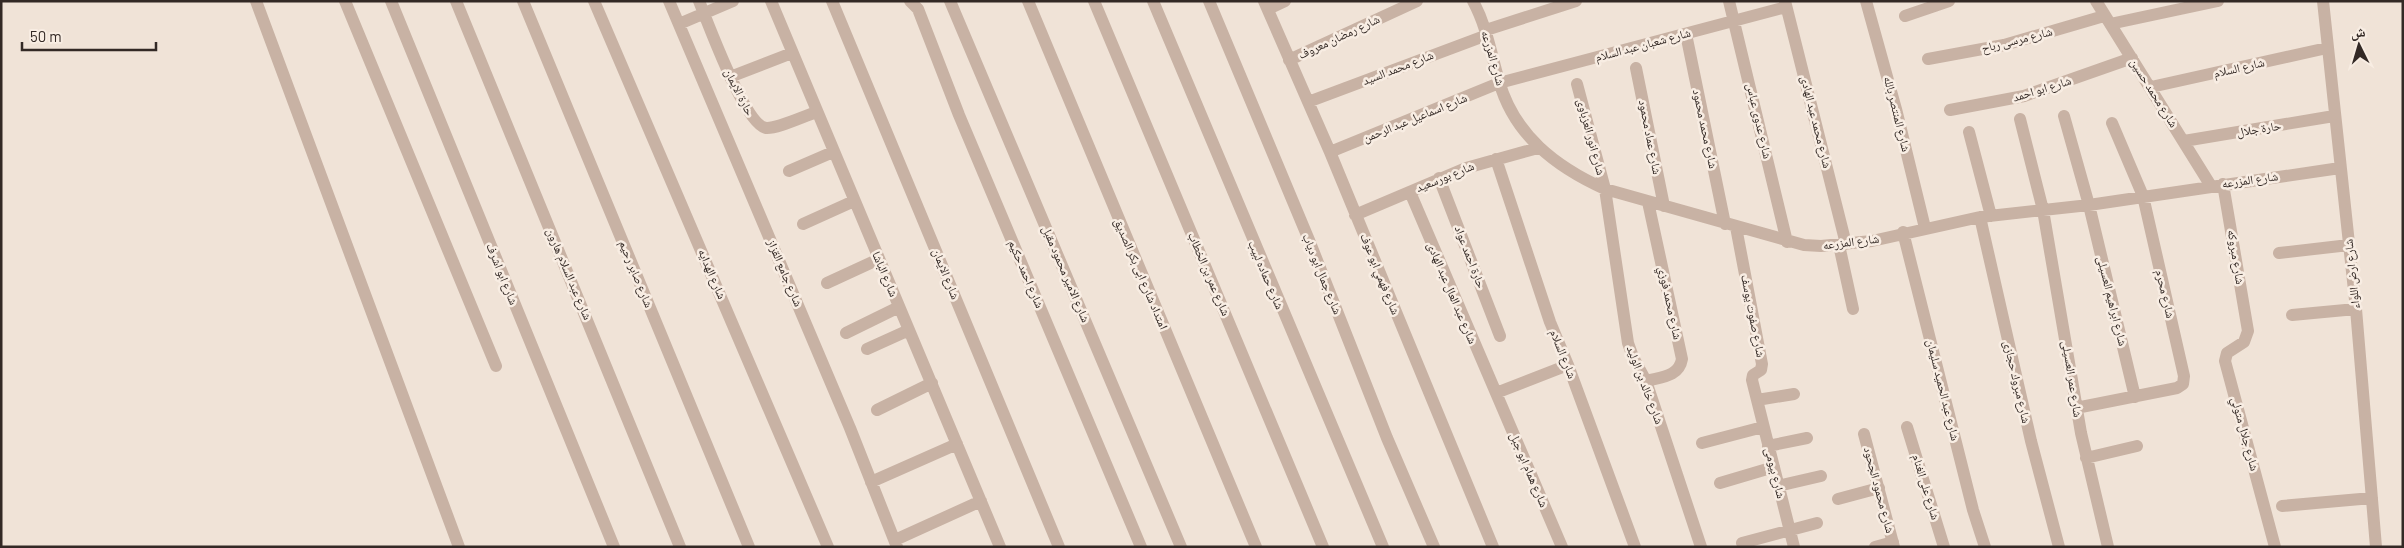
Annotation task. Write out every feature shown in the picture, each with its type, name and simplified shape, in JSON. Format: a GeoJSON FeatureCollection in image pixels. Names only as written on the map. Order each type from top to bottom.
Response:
{"type":"FeatureCollection","features":[{"type":"Feature","properties":{"kind":"street"},"geometry":{"type":"LineString","coordinates":[[256,1],[459,547]]}},
{"type":"Feature","properties":{"kind":"street"},"geometry":{"type":"LineString","coordinates":[[345,1],[496,366]]}},
{"type":"Feature","properties":{"kind":"street","name":"شارع ابو اشرف"},"geometry":{"type":"LineString","coordinates":[[391,1],[614,547]]}},
{"type":"Feature","properties":{"kind":"street","name":"شارع عبد السلام هارون"},"geometry":{"type":"LineString","coordinates":[[456,1],[680,547]]}},
{"type":"Feature","properties":{"kind":"street","name":"شارع صابر رحيم"},"geometry":{"type":"LineString","coordinates":[[523,1],[749,547]]}},
{"type":"Feature","properties":{"kind":"street","name":"شارع الهدايه"},"geometry":{"type":"LineString","coordinates":[[594,1],[828,547]]}},
{"type":"Feature","properties":{"kind":"street","name":"شارع جامع القزاز"},"geometry":{"type":"LineString","coordinates":[[669,1],[896,544]]}},
{"type":"Feature","properties":{"kind":"street","name":"حارة الايمان"},"geometry":{"type":"LineString","coordinates":[[698,1],[730,77],[750,114],[759,125],[766,128],[774,127],[816,112]]}},
{"type":"Feature","properties":{"kind":"street"},"geometry":{"type":"LineString","coordinates":[[679,24],[732,1]]}},
{"type":"Feature","properties":{"kind":"street","name":"شارع الباشا"},"geometry":{"type":"LineString","coordinates":[[771,1],[1000,547]]}},
{"type":"Feature","properties":{"kind":"street","name":"شارع الايمان"},"geometry":{"type":"LineString","coordinates":[[832,1],[1059,547]]}},
{"type":"Feature","properties":{"kind":"street","name":"شارع احمد حكيم"},"geometry":{"type":"LineString","coordinates":[[910,1],[918,8],[959,115],[1141,547]]}},
{"type":"Feature","properties":{"kind":"street","name":"شارع الامير محمود مقبل"},"geometry":{"type":"LineString","coordinates":[[950,1],[1181,547]]}},
{"type":"Feature","properties":{"kind":"street","name":"امتداد شارع ابى بكر الصديق"},"geometry":{"type":"LineString","coordinates":[[1028,1],[1256,547]]}},
{"type":"Feature","properties":{"kind":"street","name":"شارع عمر بن الخطاب"},"geometry":{"type":"LineString","coordinates":[[1094,1],[1323,547]]}},
{"type":"Feature","properties":{"kind":"street","name":"شارع حماده لبيب"},"geometry":{"type":"LineString","coordinates":[[1153,1],[1383,547]]}},
{"type":"Feature","properties":{"kind":"street","name":"شارع جمال ابو دياب"},"geometry":{"type":"LineString","coordinates":[[1209,1],[1309,240],[1387,438],[1434,547]]}},
{"type":"Feature","properties":{"kind":"street"},"geometry":{"type":"LineString","coordinates":[[1266,5],[1285,1]]}},
{"type":"Feature","properties":{"kind":"street","name":"شارع رمضان معروف"},"geometry":{"type":"LineString","coordinates":[[1289,60],[1417,1]]}},
{"type":"Feature","properties":{"kind":"street","name":"شارع المزرعه"},"geometry":{"type":"LineString","coordinates":[[1473,1],[1487,32],[1500,83],[1511,112],[1538,148],[1579,178],[1605,189],[1788,242],[1813,246],[1872,240],[1985,216],[2089,205],[2340,168]]}},
{"type":"Feature","properties":{"kind":"street","name":"شارع محمد السيد"},"geometry":{"type":"LineString","coordinates":[[1308,102],[1487,32],[1576,1]]}},
{"type":"Feature","properties":{"kind":"street","name":"شارع عدوى عباس"},"geometry":{"type":"LineString","coordinates":[[1730,1],[1788,242]]}},
{"type":"Feature","properties":{"kind":"street","name":"شارع المنتصر بالله"},"geometry":{"type":"LineString","coordinates":[[1866,1],[1896,109],[1925,228]]}},
{"type":"Feature","properties":{"kind":"street"},"geometry":{"type":"LineString","coordinates":[[1905,16],[1949,1]]}},
{"type":"Feature","properties":{"kind":"street","name":"شارع محمد حسين"},"geometry":{"type":"LineString","coordinates":[[2096,1],[2184,141],[2217,185]]}},
{"type":"Feature","properties":{"kind":"street","name":"شارع مرسى رباح"},"geometry":{"type":"LineString","coordinates":[[1928,59],[2004,45],[2107,20],[2218,1]]}},
{"type":"Feature","properties":{"kind":"street","name":"شارع ارض اللواء"},"geometry":{"type":"LineString","coordinates":[[2323,1],[2356,309],[2376,547]]}},
{"type":"Feature","properties":{"kind":"street","name":"شارع شعبان عبد السلام"},"geometry":{"type":"LineString","coordinates":[[1500,83],[1686,34],[1786,4]]}},
{"type":"Feature","properties":{"kind":"street","name":"شارع محمد عبد الهادى"},"geometry":{"type":"LineString","coordinates":[[1786,4],[1842,244],[1852,309]]}},
{"type":"Feature","properties":{"kind":"street","name":"شارع فهمي ابو عوف"},"geometry":{"type":"LineString","coordinates":[[1266,5],[1330,152],[1493,547]]}},
{"type":"Feature","properties":{"kind":"street","name":"شارع محمد محمود"},"geometry":{"type":"LineString","coordinates":[[1686,34],[1731,226]]}},
{"type":"Feature","properties":{"kind":"street","name":"شارع السلام"},"geometry":{"type":"LineString","coordinates":[[2151,87],[2327,48]]}},
{"type":"Feature","properties":{"kind":"street"},"geometry":{"type":"LineString","coordinates":[[730,77],[792,53]]}},
{"type":"Feature","properties":{"kind":"street","name":"شارع ابو احمد"},"geometry":{"type":"LineString","coordinates":[[1950,110],[2024,96],[2132,58]]}},
{"type":"Feature","properties":{"kind":"street","name":"شارع عماد محمود"},"geometry":{"type":"LineString","coordinates":[[1636,68],[1664,206]]}},
{"type":"Feature","properties":{"kind":"street","name":"شارع اسماعيل عبد الرحمن"},"geometry":{"type":"LineString","coordinates":[[1330,152],[1500,83]]}},
{"type":"Feature","properties":{"kind":"street","name":"شارع انور العزباوى"},"geometry":{"type":"LineString","coordinates":[[1577,84],[1605,189]]}},
{"type":"Feature","properties":{"kind":"street","name":"شارع ابراهيم العسيلى"},"geometry":{"type":"LineString","coordinates":[[2064,116],[2089,205],[2135,397]]}},
{"type":"Feature","properties":{"kind":"street","name":"حارة جلال"},"geometry":{"type":"LineString","coordinates":[[2184,141],[2334,116]]}},
{"type":"Feature","properties":{"kind":"street","name":"شارع عمر العسيلى"},"geometry":{"type":"LineString","coordinates":[[2020,120],[2042,210],[2086,458],[2108,547]]}},
{"type":"Feature","properties":{"kind":"street"},"geometry":{"type":"LineString","coordinates":[[2112,123],[2143,196]]}},
{"type":"Feature","properties":{"kind":"street","name":"شارع مبروك حجازى"},"geometry":{"type":"LineString","coordinates":[[1969,132],[2029,431],[2060,547]]}},
{"type":"Feature","properties":{"kind":"street","name":"شارع بورسعيد"},"geometry":{"type":"LineString","coordinates":[[1356,215],[1439,178],[1496,159],[1538,148]]}},
{"type":"Feature","properties":{"kind":"street"},"geometry":{"type":"LineString","coordinates":[[789,171],[834,152]]}},
{"type":"Feature","properties":{"kind":"street","name":"شارع السلام"},"geometry":{"type":"LineString","coordinates":[[1496,159],[1550,322],[1568,365],[1635,547]]}},
{"type":"Feature","properties":{"kind":"street","name":"حارة احمد عواد"},"geometry":{"type":"LineString","coordinates":[[1439,178],[1500,336]]}},
{"type":"Feature","properties":{"kind":"street","name":"شارع مبروكه"},"geometry":{"type":"LineString","coordinates":[[2217,185],[2248,331]]}},
{"type":"Feature","properties":{"kind":"street","name":"شارع خالد بن الوليد"},"geometry":{"type":"LineString","coordinates":[[1605,189],[1628,343],[1646,381],[1701,547]]}},
{"type":"Feature","properties":{"kind":"street","name":"شارع عبد العال عبد الهادى"},"geometry":{"type":"LineString","coordinates":[[1410,192],[1496,393]]}},
{"type":"Feature","properties":{"kind":"street","name":"شارع محرم"},"geometry":{"type":"LineString","coordinates":[[2135,397],[2177,388],[2183,384],[2183,369],[2143,196]]}},
{"type":"Feature","properties":{"kind":"street"},"geometry":{"type":"LineString","coordinates":[[802,224],[854,201]]}},
{"type":"Feature","properties":{"kind":"street","name":"شارع محمد فوزي"},"geometry":{"type":"LineString","coordinates":[[1646,381],[1676,373],[1681,367],[1682,359],[1648,202]]}},
{"type":"Feature","properties":{"kind":"street","name":"شارع صفوت يوسف"},"geometry":{"type":"LineString","coordinates":[[1731,226],[1762,364],[1761,370],[1752,377],[1757,400]]}},
{"type":"Feature","properties":{"kind":"street","name":"شارع عبد الحميد سليمان"},"geometry":{"type":"LineString","coordinates":[[1903,232],[1973,510],[1985,547]]}},
{"type":"Feature","properties":{"kind":"street"},"geometry":{"type":"LineString","coordinates":[[2279,253],[2349,246]]}},
{"type":"Feature","properties":{"kind":"street"},"geometry":{"type":"LineString","coordinates":[[827,283],[879,259]]}},
{"type":"Feature","properties":{"kind":"street"},"geometry":{"type":"LineString","coordinates":[[846,333],[899,307]]}},
{"type":"Feature","properties":{"kind":"street"},"geometry":{"type":"LineString","coordinates":[[2292,315],[2356,309]]}},
{"type":"Feature","properties":{"kind":"street"},"geometry":{"type":"LineString","coordinates":[[867,349],[909,330]]}},
{"type":"Feature","properties":{"kind":"street","name":"شارع جلال متولي"},"geometry":{"type":"LineString","coordinates":[[2248,331],[2244,342],[2227,353],[2225,361],[2276,547]]}},
{"type":"Feature","properties":{"kind":"street"},"geometry":{"type":"LineString","coordinates":[[1496,393],[1568,365]]}},
{"type":"Feature","properties":{"kind":"street"},"geometry":{"type":"LineString","coordinates":[[877,410],[932,384]]}},
{"type":"Feature","properties":{"kind":"street","name":"شارع همام ابو جبل"},"geometry":{"type":"LineString","coordinates":[[1496,393],[1562,547]]}},
{"type":"Feature","properties":{"kind":"street"},"geometry":{"type":"LineString","coordinates":[[1757,400],[1794,394]]}},
{"type":"Feature","properties":{"kind":"street"},"geometry":{"type":"LineString","coordinates":[[2076,408],[2135,397]]}},
{"type":"Feature","properties":{"kind":"street","name":"شارع بيومى"},"geometry":{"type":"LineString","coordinates":[[1757,400],[1794,547]]}},
{"type":"Feature","properties":{"kind":"street"},"geometry":{"type":"LineString","coordinates":[[1702,443],[1763,427]]}},
{"type":"Feature","properties":{"kind":"street","name":"شارع على الغنام"},"geometry":{"type":"LineString","coordinates":[[1907,427],[1944,547]]}},
{"type":"Feature","properties":{"kind":"street","name":"شارع محمود الجحود"},"geometry":{"type":"LineString","coordinates":[[1864,434],[1894,545]]}},
{"type":"Feature","properties":{"kind":"street"},"geometry":{"type":"LineString","coordinates":[[1768,446],[1808,438]]}},
{"type":"Feature","properties":{"kind":"street"},"geometry":{"type":"LineString","coordinates":[[871,482],[957,444]]}},
{"type":"Feature","properties":{"kind":"street"},"geometry":{"type":"LineString","coordinates":[[2086,458],[2137,446]]}},
{"type":"Feature","properties":{"kind":"street"},"geometry":{"type":"LineString","coordinates":[[1720,483],[1774,467]]}},
{"type":"Feature","properties":{"kind":"street"},"geometry":{"type":"LineString","coordinates":[[1778,486],[1821,476]]}},
{"type":"Feature","properties":{"kind":"street"},"geometry":{"type":"LineString","coordinates":[[1838,499],[1878,488]]}},
{"type":"Feature","properties":{"kind":"street"},"geometry":{"type":"LineString","coordinates":[[2282,506],[2372,498]]}},
{"type":"Feature","properties":{"kind":"street"},"geometry":{"type":"LineString","coordinates":[[896,544],[981,502]]}},
{"type":"Feature","properties":{"kind":"street"},"geometry":{"type":"LineString","coordinates":[[1742,543],[1817,523]]}},
{"type":"Feature","properties":{"kind":"street"},"geometry":{"type":"LineString","coordinates":[[1875,547],[1894,545]]}}]}
